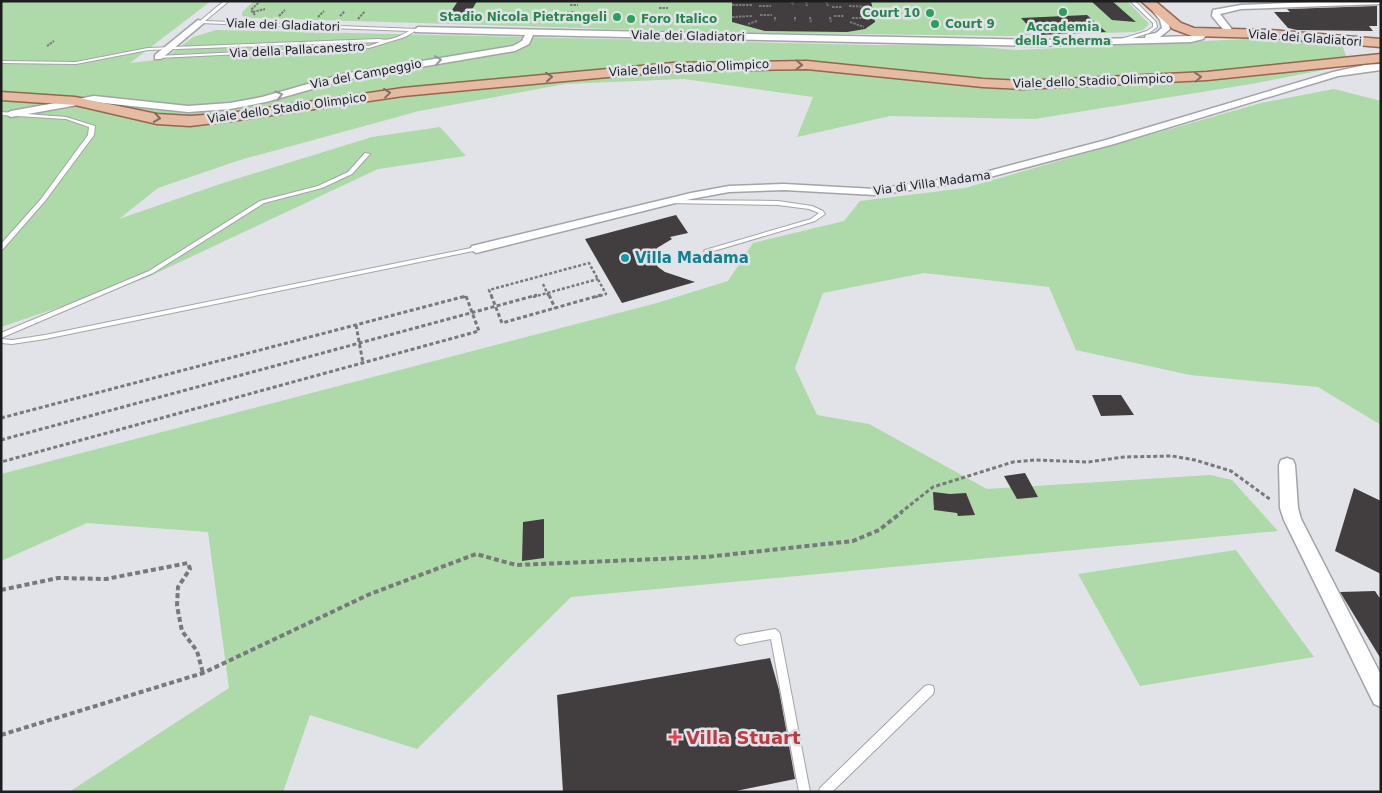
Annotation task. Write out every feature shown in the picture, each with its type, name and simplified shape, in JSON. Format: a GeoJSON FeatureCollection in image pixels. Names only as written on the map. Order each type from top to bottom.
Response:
{"type":"FeatureCollection","features":[{"type":"Feature","properties":{"kind":"main road","name":"Viale dei Gladiatori"},"geometry":{"type":"LineString","coordinates":[[1150,4],[1182,29],[1381,43]]}},
{"type":"Feature","properties":{"kind":"main road"},"geometry":{"type":"LineString","coordinates":[[1344,61],[1354,55],[1381,51]]}},
{"type":"Feature","properties":{"kind":"main road"},"geometry":{"type":"LineString","coordinates":[[1344,61],[1381,59]]}},
{"type":"Feature","properties":{"kind":"main road","name":"Viale dello Stadio Olimpico"},"geometry":{"type":"LineString","coordinates":[[1,96],[75,101],[157,119],[190,121],[231,117],[403,92],[696,66],[768,64],[824,66],[1014,85],[1207,76],[1344,61]]}},
{"type":"Feature","properties":{"kind":"street"},"geometry":{"type":"LineString","coordinates":[[1230,32],[1216,16],[1216,12],[1241,8],[1381,2]]}},
{"type":"Feature","properties":{"kind":"street"},"geometry":{"type":"LineString","coordinates":[[1135,40],[1155,36],[1164,31],[1166,26],[1164,20],[1150,4]]}},
{"type":"Feature","properties":{"kind":"street","name":"Via della Pallacanestro"},"geometry":{"type":"LineString","coordinates":[[158,57],[202,22]]}},
{"type":"Feature","properties":{"kind":"street","name":"Viale dei Gladiatori"},"geometry":{"type":"LineString","coordinates":[[416,30],[1038,43],[1191,39],[1200,37],[1205,32]]}},
{"type":"Feature","properties":{"kind":"street","name":"Via del Campeggio"},"geometry":{"type":"LineString","coordinates":[[6,113],[75,101],[101,99],[188,109],[230,106],[262,100],[350,75],[515,48],[528,41],[530,32]]}},
{"type":"Feature","properties":{"kind":"street","name":"Via di Villa Madama"},"geometry":{"type":"LineString","coordinates":[[476,249],[709,192],[747,188],[789,188],[868,193],[970,179],[1110,142],[1336,74],[1364,68],[1381,67]]}},
{"type":"Feature","properties":{"kind":"street"},"geometry":{"type":"LineString","coordinates":[[1287,465],[1289,508],[1309,556],[1381,697]]}},
{"type":"Feature","properties":{"kind":"lane","name":"Viale dei Gladiatori"},"geometry":{"type":"LineString","coordinates":[[202,22],[227,1]]}},
{"type":"Feature","properties":{"kind":"lane"},"geometry":{"type":"LineString","coordinates":[[1123,40],[1148,32],[1155,27],[1155,23],[1132,1]]}},
{"type":"Feature","properties":{"kind":"lane","name":"Viale dei Gladiatori"},"geometry":{"type":"LineString","coordinates":[[202,22],[416,30]]}},
{"type":"Feature","properties":{"kind":"lane"},"geometry":{"type":"LineString","coordinates":[[384,42],[416,30]]}},
{"type":"Feature","properties":{"kind":"lane","name":"Via della Pallacanestro"},"geometry":{"type":"LineString","coordinates":[[1,62],[76,63],[139,50],[379,40],[384,42]]}},
{"type":"Feature","properties":{"kind":"lane","name":"Via della Pallacanestro"},"geometry":{"type":"LineString","coordinates":[[158,57],[369,47],[384,42]]}},
{"type":"Feature","properties":{"kind":"lane"},"geometry":{"type":"LineString","coordinates":[[270,51],[280,44]]}},
{"type":"Feature","properties":{"kind":"lane"},"geometry":{"type":"LineString","coordinates":[[1,248],[43,200],[91,135],[92,126],[66,118],[6,113]]}},
{"type":"Feature","properties":{"kind":"lane"},"geometry":{"type":"LineString","coordinates":[[1,336],[151,272],[262,202],[320,187],[350,173],[367,154]]}},
{"type":"Feature","properties":{"kind":"lane"},"geometry":{"type":"LineString","coordinates":[[670,202],[787,204],[810,207],[822,214],[813,220],[707,251]]}},
{"type":"Feature","properties":{"kind":"lane"},"geometry":{"type":"LineString","coordinates":[[1,341],[12,342],[46,337],[476,249]]}},
{"type":"Feature","properties":{"kind":"lane"},"geometry":{"type":"LineString","coordinates":[[740,640],[775,634],[805,792]]}},
{"type":"Feature","properties":{"kind":"lane"},"geometry":{"type":"LineString","coordinates":[[824,792],[929,690]]}},
{"type":"Feature","properties":{"kind":"path"},"geometry":{"type":"LineString","coordinates":[[759,6],[772,6],[772,1]]}},
{"type":"Feature","properties":{"kind":"path"},"geometry":{"type":"LineString","coordinates":[[792,1],[793,5]]}},
{"type":"Feature","properties":{"kind":"path"},"geometry":{"type":"LineString","coordinates":[[806,1],[807,6]]}},
{"type":"Feature","properties":{"kind":"path"},"geometry":{"type":"LineString","coordinates":[[826,1],[828,6]]}},
{"type":"Feature","properties":{"kind":"path"},"geometry":{"type":"LineString","coordinates":[[570,5],[578,5]]}},
{"type":"Feature","properties":{"kind":"path"},"geometry":{"type":"LineString","coordinates":[[732,5],[752,5]]}},
{"type":"Feature","properties":{"kind":"path"},"geometry":{"type":"LineString","coordinates":[[849,6],[870,6]]}},
{"type":"Feature","properties":{"kind":"path"},"geometry":{"type":"LineString","coordinates":[[832,7],[842,7]]}},
{"type":"Feature","properties":{"kind":"path"},"geometry":{"type":"LineString","coordinates":[[658,8],[668,8]]}},
{"type":"Feature","properties":{"kind":"path"},"geometry":{"type":"LineString","coordinates":[[255,12],[265,9]]}},
{"type":"Feature","properties":{"kind":"path"},"geometry":{"type":"LineString","coordinates":[[280,15],[285,10]]}},
{"type":"Feature","properties":{"kind":"path"},"geometry":{"type":"LineString","coordinates":[[320,16],[324,11]]}},
{"type":"Feature","properties":{"kind":"path"},"geometry":{"type":"LineString","coordinates":[[340,16],[345,11]]}},
{"type":"Feature","properties":{"kind":"path"},"geometry":{"type":"LineString","coordinates":[[360,16],[365,12]]}},
{"type":"Feature","properties":{"kind":"path"},"geometry":{"type":"LineString","coordinates":[[567,12],[577,12],[576,19]]}},
{"type":"Feature","properties":{"kind":"path"},"geometry":{"type":"LineString","coordinates":[[603,20],[605,14]]}},
{"type":"Feature","properties":{"kind":"path"},"geometry":{"type":"LineString","coordinates":[[627,20],[629,14]]}},
{"type":"Feature","properties":{"kind":"path"},"geometry":{"type":"LineString","coordinates":[[652,21],[653,15]]}},
{"type":"Feature","properties":{"kind":"path"},"geometry":{"type":"LineString","coordinates":[[657,15],[667,16]]}},
{"type":"Feature","properties":{"kind":"path"},"geometry":{"type":"LineString","coordinates":[[760,15],[774,16],[775,21]]}},
{"type":"Feature","properties":{"kind":"path"},"geometry":{"type":"LineString","coordinates":[[732,17],[753,16]]}},
{"type":"Feature","properties":{"kind":"path"},"geometry":{"type":"LineString","coordinates":[[834,16],[844,16]]}},
{"type":"Feature","properties":{"kind":"path"},"geometry":{"type":"LineString","coordinates":[[810,17],[810,22]]}},
{"type":"Feature","properties":{"kind":"path"},"geometry":{"type":"LineString","coordinates":[[830,17],[832,22]]}},
{"type":"Feature","properties":{"kind":"path"},"geometry":{"type":"LineString","coordinates":[[852,18],[874,18]]}},
{"type":"Feature","properties":{"kind":"path"},"geometry":{"type":"LineString","coordinates":[[850,22],[867,28]]}},
{"type":"Feature","properties":{"kind":"path"},"geometry":{"type":"LineString","coordinates":[[47,46],[54,41]]}},
{"type":"Feature","properties":{"kind":"path"},"geometry":{"type":"LineString","coordinates":[[589,263],[606,294],[502,323],[496,308],[489,290],[589,263]]}},
{"type":"Feature","properties":{"kind":"path"},"geometry":{"type":"LineString","coordinates":[[1,440],[598,279]]}},
{"type":"Feature","properties":{"kind":"path"},"geometry":{"type":"LineString","coordinates":[[544,284],[555,308]]}},
{"type":"Feature","properties":{"kind":"path"},"geometry":{"type":"LineString","coordinates":[[1,418],[466,296],[479,331],[1,462]]}},
{"type":"Feature","properties":{"kind":"path"},"geometry":{"type":"LineString","coordinates":[[356,325],[363,363]]}},
{"type":"Feature","properties":{"kind":"path"},"geometry":{"type":"LineString","coordinates":[[1,735],[202,673],[370,594],[476,554],[516,565],[706,557],[853,541],[878,530],[933,487],[1013,462],[1035,460],[1088,462],[1124,457],[1172,456],[1195,460],[1230,472],[1256,491],[1289,508]]}},
{"type":"Feature","properties":{"kind":"path"},"geometry":{"type":"LineString","coordinates":[[1,590],[58,578],[106,579],[188,563],[190,569],[178,587],[177,606],[182,631],[197,650],[202,673]]}},
{"type":"Feature","properties":{"kind":"green space"},"geometry":{"type":"Polygon","coordinates":[[[1,1],[211,1],[130,63],[164,59],[193,37],[216,30],[873,45],[958,45],[1017,50],[1247,39],[1342,45],[1350,65],[1251,84],[1035,119],[890,116],[797,137],[813,97],[684,79],[565,84],[419,111],[240,160],[158,188],[119,219],[220,184],[372,137],[440,127],[466,156],[378,169],[146,278],[1,327],[1,1]]]}},
{"type":"Feature","properties":{"kind":"green space","name":"Foro Italico"},"geometry":{"type":"Polygon","coordinates":[[[254,1],[1127,1],[1149,24],[1143,30],[1134,32],[1010,36],[714,32],[254,18],[242,16],[242,12],[254,1]]]}},
{"type":"Feature","properties":{"kind":"green space"},"geometry":{"type":"Polygon","coordinates":[[[1334,89],[1381,101],[1381,425],[1318,387],[1190,375],[1076,350],[1049,287],[924,273],[823,293],[795,368],[817,415],[869,424],[987,489],[1210,475],[1232,480],[1278,531],[571,597],[417,749],[310,715],[283,792],[69,792],[229,688],[208,532],[87,523],[1,561],[1,474],[657,303],[728,281],[753,243],[844,221],[860,201],[965,188],[1261,103],[1334,89]]]}},
{"type":"Feature","properties":{"kind":"green space"},"geometry":{"type":"Polygon","coordinates":[[[1236,550],[1314,657],[1140,686],[1078,574],[1236,550]]]}},
{"type":"Feature","properties":{"kind":"building"},"geometry":{"type":"Polygon","coordinates":[[[458,1],[477,1],[466,20],[446,19],[458,1]]]}},
{"type":"Feature","properties":{"kind":"building"},"geometry":{"type":"Polygon","coordinates":[[[732,1],[871,1],[875,22],[865,29],[847,32],[765,31],[732,22],[732,1]]]}},
{"type":"Feature","properties":{"kind":"building"},"geometry":{"type":"Polygon","coordinates":[[[1091,1],[1112,1],[1136,22],[1112,20],[1091,1]]]}},
{"type":"Feature","properties":{"kind":"building"},"geometry":{"type":"Polygon","coordinates":[[[1377,6],[1377,26],[1369,26],[1373,31],[1297,30],[1288,28],[1274,12],[1290,12],[1287,9],[1377,6]]]}},
{"type":"Feature","properties":{"kind":"building"},"geometry":{"type":"Polygon","coordinates":[[[1087,15],[1106,32],[1037,35],[1021,18],[1087,15]]]}},
{"type":"Feature","properties":{"kind":"building","name":"Villa Madama"},"geometry":{"type":"Polygon","coordinates":[[[676,215],[688,233],[670,237],[672,239],[657,248],[652,258],[658,267],[665,272],[695,282],[622,303],[585,239],[676,215]]]}},
{"type":"Feature","properties":{"kind":"building"},"geometry":{"type":"Polygon","coordinates":[[[1092,395],[1121,395],[1134,415],[1101,416],[1092,395]]]}},
{"type":"Feature","properties":{"kind":"building"},"geometry":{"type":"Polygon","coordinates":[[[1025,473],[1038,497],[1017,499],[1004,476],[1025,473]]]}},
{"type":"Feature","properties":{"kind":"building"},"geometry":{"type":"Polygon","coordinates":[[[1354,488],[1381,501],[1381,574],[1335,551],[1354,488]]]}},
{"type":"Feature","properties":{"kind":"building"},"geometry":{"type":"Polygon","coordinates":[[[933,492],[966,493],[975,515],[958,516],[957,513],[934,510],[933,492]]]}},
{"type":"Feature","properties":{"kind":"building"},"geometry":{"type":"Polygon","coordinates":[[[544,519],[544,558],[522,561],[523,522],[544,519]]]}},
{"type":"Feature","properties":{"kind":"building"},"geometry":{"type":"Polygon","coordinates":[[[1375,591],[1381,600],[1381,659],[1340,592],[1375,591]]]}},
{"type":"Feature","properties":{"kind":"building","name":"Villa Stuart"},"geometry":{"type":"Polygon","coordinates":[[[770,658],[779,690],[795,779],[731,792],[563,792],[557,695],[770,658]]]}},
{"type":"Feature","properties":{"kind":"place","name":"Accademia della Scherma"},"geometry":{"type":"Point","coordinates":[1063,12]}},
{"type":"Feature","properties":{"kind":"place","name":"Court 10"},"geometry":{"type":"Point","coordinates":[930,13]}},
{"type":"Feature","properties":{"kind":"place","name":"Stadio Nicola Pietrangeli"},"geometry":{"type":"Point","coordinates":[617,17]}},
{"type":"Feature","properties":{"kind":"place","name":"Foro Italico"},"geometry":{"type":"Point","coordinates":[631,19]}},
{"type":"Feature","properties":{"kind":"place","name":"Court 9"},"geometry":{"type":"Point","coordinates":[935,24]}},
{"type":"Feature","properties":{"kind":"place","name":"Villa Madama"},"geometry":{"type":"Point","coordinates":[625,258]}},
{"type":"Feature","properties":{"kind":"place","name":"Villa Stuart"},"geometry":{"type":"Point","coordinates":[675,737]}}]}
